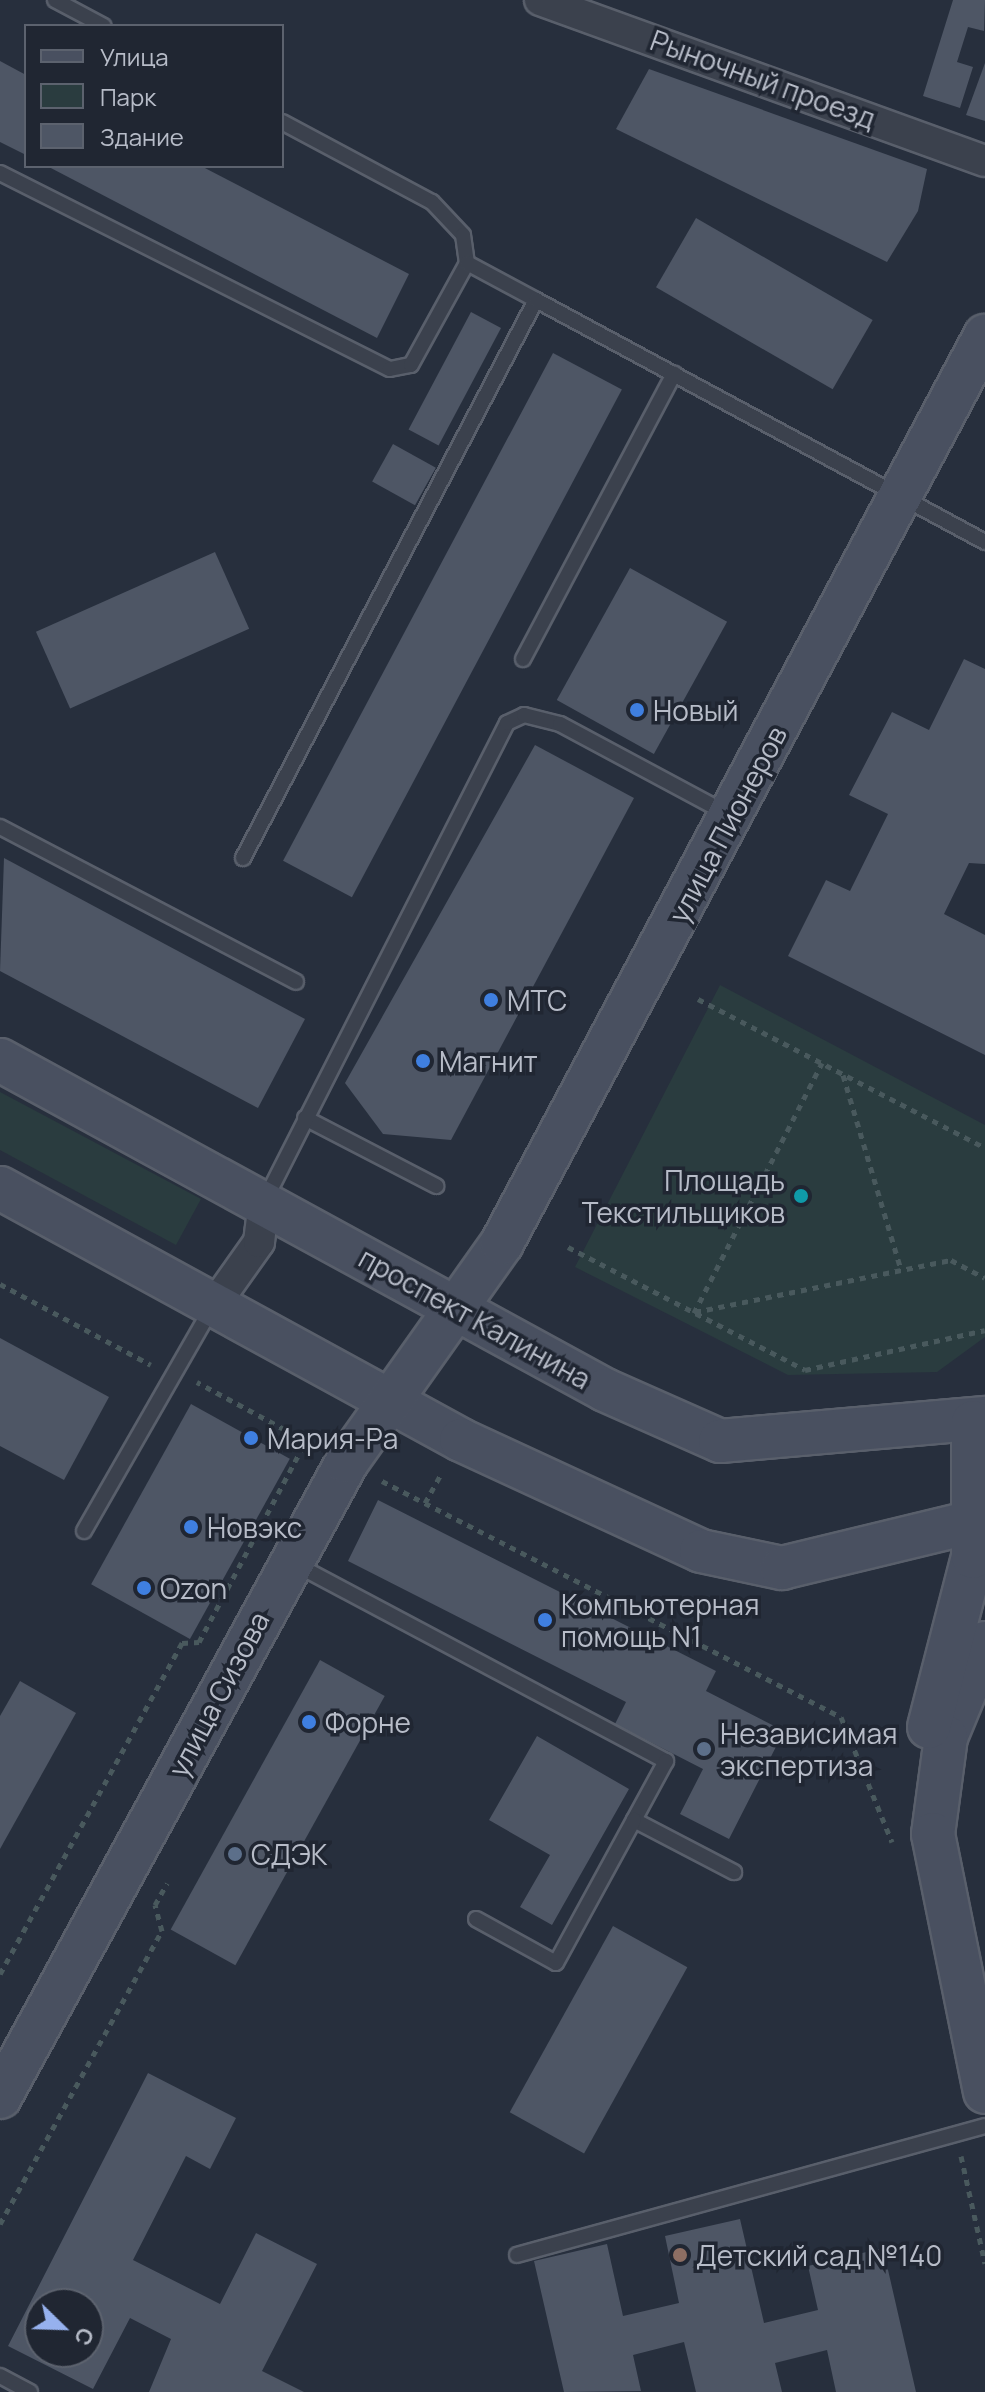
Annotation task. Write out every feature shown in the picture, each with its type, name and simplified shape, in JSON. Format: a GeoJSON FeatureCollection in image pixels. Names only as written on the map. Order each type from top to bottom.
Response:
{"type":"FeatureCollection","features":[{"type":"Feature","properties":{"kind":"main road","name":"улица Пионеров"},"geometry":{"type":"LineString","coordinates":[[454,1303],[502,1243],[985,336]]}},
{"type":"Feature","properties":{"kind":"main road","name":"проспект Калинина"},"geometry":{"type":"LineString","coordinates":[[0,1060],[454,1303],[605,1390],[720,1441],[979,1420]]}},
{"type":"Feature","properties":{"kind":"main road"},"geometry":{"type":"LineString","coordinates":[[0,1188],[388,1396],[461,1440],[701,1551],[782,1568],[981,1520]]}},
{"type":"Feature","properties":{"kind":"main road","name":"улица Сизова"},"geometry":{"type":"LineString","coordinates":[[0,2097],[289,1561],[388,1396],[454,1303]]}},
{"type":"Feature","properties":{"kind":"main road"},"geometry":{"type":"LineString","coordinates":[[979,1420],[981,1520],[932,1698],[933,1834],[985,2092]]}},
{"type":"Feature","properties":{"kind":"main road"},"geometry":{"type":"LineString","coordinates":[[933,1787],[985,1643]]}},
{"type":"Feature","properties":{"kind":"street","name":"Рыночный проезд"},"geometry":{"type":"LineString","coordinates":[[540,0],[985,161]]}},
{"type":"Feature","properties":{"kind":"street"},"geometry":{"type":"LineString","coordinates":[[215,1304],[253,1253],[264,1202]]}},
{"type":"Feature","properties":{"kind":"lane"},"geometry":{"type":"LineString","coordinates":[[55,0],[100,24]]}},
{"type":"Feature","properties":{"kind":"lane"},"geometry":{"type":"LineString","coordinates":[[0,173],[390,369],[411,365],[467,263],[463,235],[432,202],[284,123]]}},
{"type":"Feature","properties":{"kind":"lane"},"geometry":{"type":"LineString","coordinates":[[467,263],[903,495],[985,542]]}},
{"type":"Feature","properties":{"kind":"lane"},"geometry":{"type":"LineString","coordinates":[[243,858],[536,300]]}},
{"type":"Feature","properties":{"kind":"lane"},"geometry":{"type":"LineString","coordinates":[[523,659],[674,374]]}},
{"type":"Feature","properties":{"kind":"lane"},"geometry":{"type":"LineString","coordinates":[[264,1202],[337,1046],[499,733],[524,715],[560,724],[731,816]]}},
{"type":"Feature","properties":{"kind":"lane"},"geometry":{"type":"LineString","coordinates":[[0,827],[296,982]]}},
{"type":"Feature","properties":{"kind":"lane"},"geometry":{"type":"LineString","coordinates":[[305,1118],[436,1186]]}},
{"type":"Feature","properties":{"kind":"lane"},"geometry":{"type":"LineString","coordinates":[[84,1531],[215,1304]]}},
{"type":"Feature","properties":{"kind":"lane"},"geometry":{"type":"LineString","coordinates":[[289,1561],[666,1761],[556,1963],[476,1919]]}},
{"type":"Feature","properties":{"kind":"lane"},"geometry":{"type":"LineString","coordinates":[[634,1820],[734,1872]]}},
{"type":"Feature","properties":{"kind":"lane"},"geometry":{"type":"LineString","coordinates":[[517,2255],[985,2126]]}},
{"type":"Feature","properties":{"kind":"lane"},"geometry":{"type":"LineString","coordinates":[[0,2376],[30,2392]]}},
{"type":"Feature","properties":{"kind":"path"},"geometry":{"type":"LineString","coordinates":[[698,999],[985,1148]]}},
{"type":"Feature","properties":{"kind":"path"},"geometry":{"type":"LineString","coordinates":[[694,1313],[822,1063]]}},
{"type":"Feature","properties":{"kind":"path"},"geometry":{"type":"LineString","coordinates":[[843,1074],[901,1270]]}},
{"type":"Feature","properties":{"kind":"path"},"geometry":{"type":"LineString","coordinates":[[568,1247],[805,1370],[985,1330]]}},
{"type":"Feature","properties":{"kind":"path"},"geometry":{"type":"LineString","coordinates":[[694,1313],[951,1260],[985,1278]]}},
{"type":"Feature","properties":{"kind":"path"},"geometry":{"type":"LineString","coordinates":[[0,1974],[182,1643],[199,1642],[306,1441]]}},
{"type":"Feature","properties":{"kind":"path"},"geometry":{"type":"LineString","coordinates":[[425,1503],[446,1465]]}},
{"type":"Feature","properties":{"kind":"path"},"geometry":{"type":"LineString","coordinates":[[374,1493],[380,1480],[841,1717],[892,1843]]}},
{"type":"Feature","properties":{"kind":"path"},"geometry":{"type":"LineString","coordinates":[[0,2224],[162,1931],[155,1905],[170,1877]]}},
{"type":"Feature","properties":{"kind":"green space","name":"Площадь Текстильщиков"},"geometry":{"type":"Polygon","coordinates":[[[720,985],[985,1125],[985,1337],[937,1372],[788,1375],[575,1267],[720,985]]]}},
{"type":"Feature","properties":{"kind":"green space"},"geometry":{"type":"Polygon","coordinates":[[[0,1092],[201,1199],[176,1245],[0,1150],[0,1092]]]}},
{"type":"Feature","properties":{"kind":"building"},"geometry":{"type":"Polygon","coordinates":[[[953,0],[985,0],[984,31],[968,27],[957,62],[973,67],[960,108],[923,96],[953,0]]]}},
{"type":"Feature","properties":{"kind":"building"},"geometry":{"type":"Polygon","coordinates":[[[0,61],[24,74],[24,154],[0,142],[0,61]]]}},
{"type":"Feature","properties":{"kind":"building"},"geometry":{"type":"Polygon","coordinates":[[[985,63],[985,121],[966,115],[985,63]]]}},
{"type":"Feature","properties":{"kind":"building"},"geometry":{"type":"Polygon","coordinates":[[[649,69],[927,169],[918,211],[887,262],[616,129],[649,69]]]}},
{"type":"Feature","properties":{"kind":"building"},"geometry":{"type":"Polygon","coordinates":[[[51,168],[205,168],[409,274],[377,338],[51,168]]]}},
{"type":"Feature","properties":{"kind":"building"},"geometry":{"type":"Polygon","coordinates":[[[696,218],[873,320],[833,389],[656,287],[696,218]]]}},
{"type":"Feature","properties":{"kind":"building"},"geometry":{"type":"Polygon","coordinates":[[[471,312],[501,328],[439,445],[409,429],[471,312]]]}},
{"type":"Feature","properties":{"kind":"building"},"geometry":{"type":"Polygon","coordinates":[[[553,353],[622,390],[352,897],[283,861],[553,353]]]}},
{"type":"Feature","properties":{"kind":"building"},"geometry":{"type":"Polygon","coordinates":[[[393,444],[436,468],[415,505],[372,482],[393,444]]]}},
{"type":"Feature","properties":{"kind":"building"},"geometry":{"type":"Polygon","coordinates":[[[215,552],[249,629],[70,708],[36,632],[215,552]]]}},
{"type":"Feature","properties":{"kind":"building"},"geometry":{"type":"Polygon","coordinates":[[[630,568],[727,622],[654,754],[557,700],[630,568]]]}},
{"type":"Feature","properties":{"kind":"building"},"geometry":{"type":"Polygon","coordinates":[[[964,659],[985,669],[985,864],[969,863],[944,914],[985,935],[985,1055],[788,956],[826,880],[850,891],[888,814],[849,795],[892,712],[929,730],[964,659]]]}},
{"type":"Feature","properties":{"kind":"building"},"geometry":{"type":"Polygon","coordinates":[[[535,745],[634,798],[451,1140],[383,1134],[345,1083],[535,745]]]}},
{"type":"Feature","properties":{"kind":"building"},"geometry":{"type":"Polygon","coordinates":[[[4,858],[305,1019],[258,1108],[0,971],[4,858]]]}},
{"type":"Feature","properties":{"kind":"building"},"geometry":{"type":"Polygon","coordinates":[[[0,1338],[109,1397],[64,1480],[0,1446],[0,1338]]]}},
{"type":"Feature","properties":{"kind":"building"},"geometry":{"type":"Polygon","coordinates":[[[191,1404],[290,1459],[190,1639],[91,1584],[191,1404]]]}},
{"type":"Feature","properties":{"kind":"building"},"geometry":{"type":"Polygon","coordinates":[[[378,1500],[716,1671],[706,1691],[784,1731],[729,1839],[680,1814],[703,1769],[615,1724],[626,1702],[348,1561],[378,1500]]]}},
{"type":"Feature","properties":{"kind":"building"},"geometry":{"type":"Polygon","coordinates":[[[320,1660],[385,1696],[235,1965],[171,1929],[320,1660]]]}},
{"type":"Feature","properties":{"kind":"building"},"geometry":{"type":"Polygon","coordinates":[[[20,1681],[76,1713],[0,1849],[0,1716],[20,1681]]]}},
{"type":"Feature","properties":{"kind":"building"},"geometry":{"type":"Polygon","coordinates":[[[537,1736],[629,1789],[552,1925],[520,1907],[550,1855],[489,1820],[537,1736]]]}},
{"type":"Feature","properties":{"kind":"building"},"geometry":{"type":"Polygon","coordinates":[[[613,1926],[687,1967],[584,2154],[510,2112],[613,1926]]]}},
{"type":"Feature","properties":{"kind":"building"},"geometry":{"type":"Polygon","coordinates":[[[148,2073],[236,2118],[210,2169],[186,2156],[133,2260],[220,2304],[256,2233],[317,2264],[262,2371],[304,2392],[149,2392],[171,2339],[130,2318],[104,2368],[104,2288],[38,2288],[148,2073]]]}},
{"type":"Feature","properties":{"kind":"building"},"geometry":{"type":"Polygon","coordinates":[[[740,2219],[764,2323],[818,2310],[808,2266],[883,2248],[916,2392],[836,2392],[827,2350],[775,2363],[782,2392],[696,2392],[684,2342],[633,2355],[641,2391],[564,2392],[534,2261],[607,2244],[623,2316],[679,2303],[665,2236],[740,2219]]]}},
{"type":"Feature","properties":{"kind":"building"},"geometry":{"type":"Polygon","coordinates":[[[24,2315],[24,2354],[8,2346],[24,2315]]]}},
{"type":"Feature","properties":{"kind":"building"},"geometry":{"type":"Polygon","coordinates":[[[51,2368],[104,2368],[93,2389],[51,2368]]]}},
{"type":"Feature","properties":{"kind":"place","name":"Новый"},"geometry":{"type":"Point","coordinates":[637,710]}},
{"type":"Feature","properties":{"kind":"place","name":"МТС"},"geometry":{"type":"Point","coordinates":[491,1000]}},
{"type":"Feature","properties":{"kind":"place","name":"Магнит"},"geometry":{"type":"Point","coordinates":[423,1061]}},
{"type":"Feature","properties":{"kind":"place","name":"Площадь Текстильщиков"},"geometry":{"type":"Point","coordinates":[801,1196]}},
{"type":"Feature","properties":{"kind":"place","name":"Мария-Ра"},"geometry":{"type":"Point","coordinates":[251,1438]}},
{"type":"Feature","properties":{"kind":"place","name":"Новэкс"},"geometry":{"type":"Point","coordinates":[191,1527]}},
{"type":"Feature","properties":{"kind":"place","name":"Ozon"},"geometry":{"type":"Point","coordinates":[144,1588]}},
{"type":"Feature","properties":{"kind":"place","name":"Компьютерная помощь N1"},"geometry":{"type":"Point","coordinates":[545,1620]}},
{"type":"Feature","properties":{"kind":"place","name":"Форне"},"geometry":{"type":"Point","coordinates":[309,1722]}},
{"type":"Feature","properties":{"kind":"place","name":"Независимая экспертиза"},"geometry":{"type":"Point","coordinates":[704,1749]}},
{"type":"Feature","properties":{"kind":"place","name":"СДЭК"},"geometry":{"type":"Point","coordinates":[235,1854]}},
{"type":"Feature","properties":{"kind":"place","name":"Детский сад №140"},"geometry":{"type":"Point","coordinates":[680,2255]}}]}
